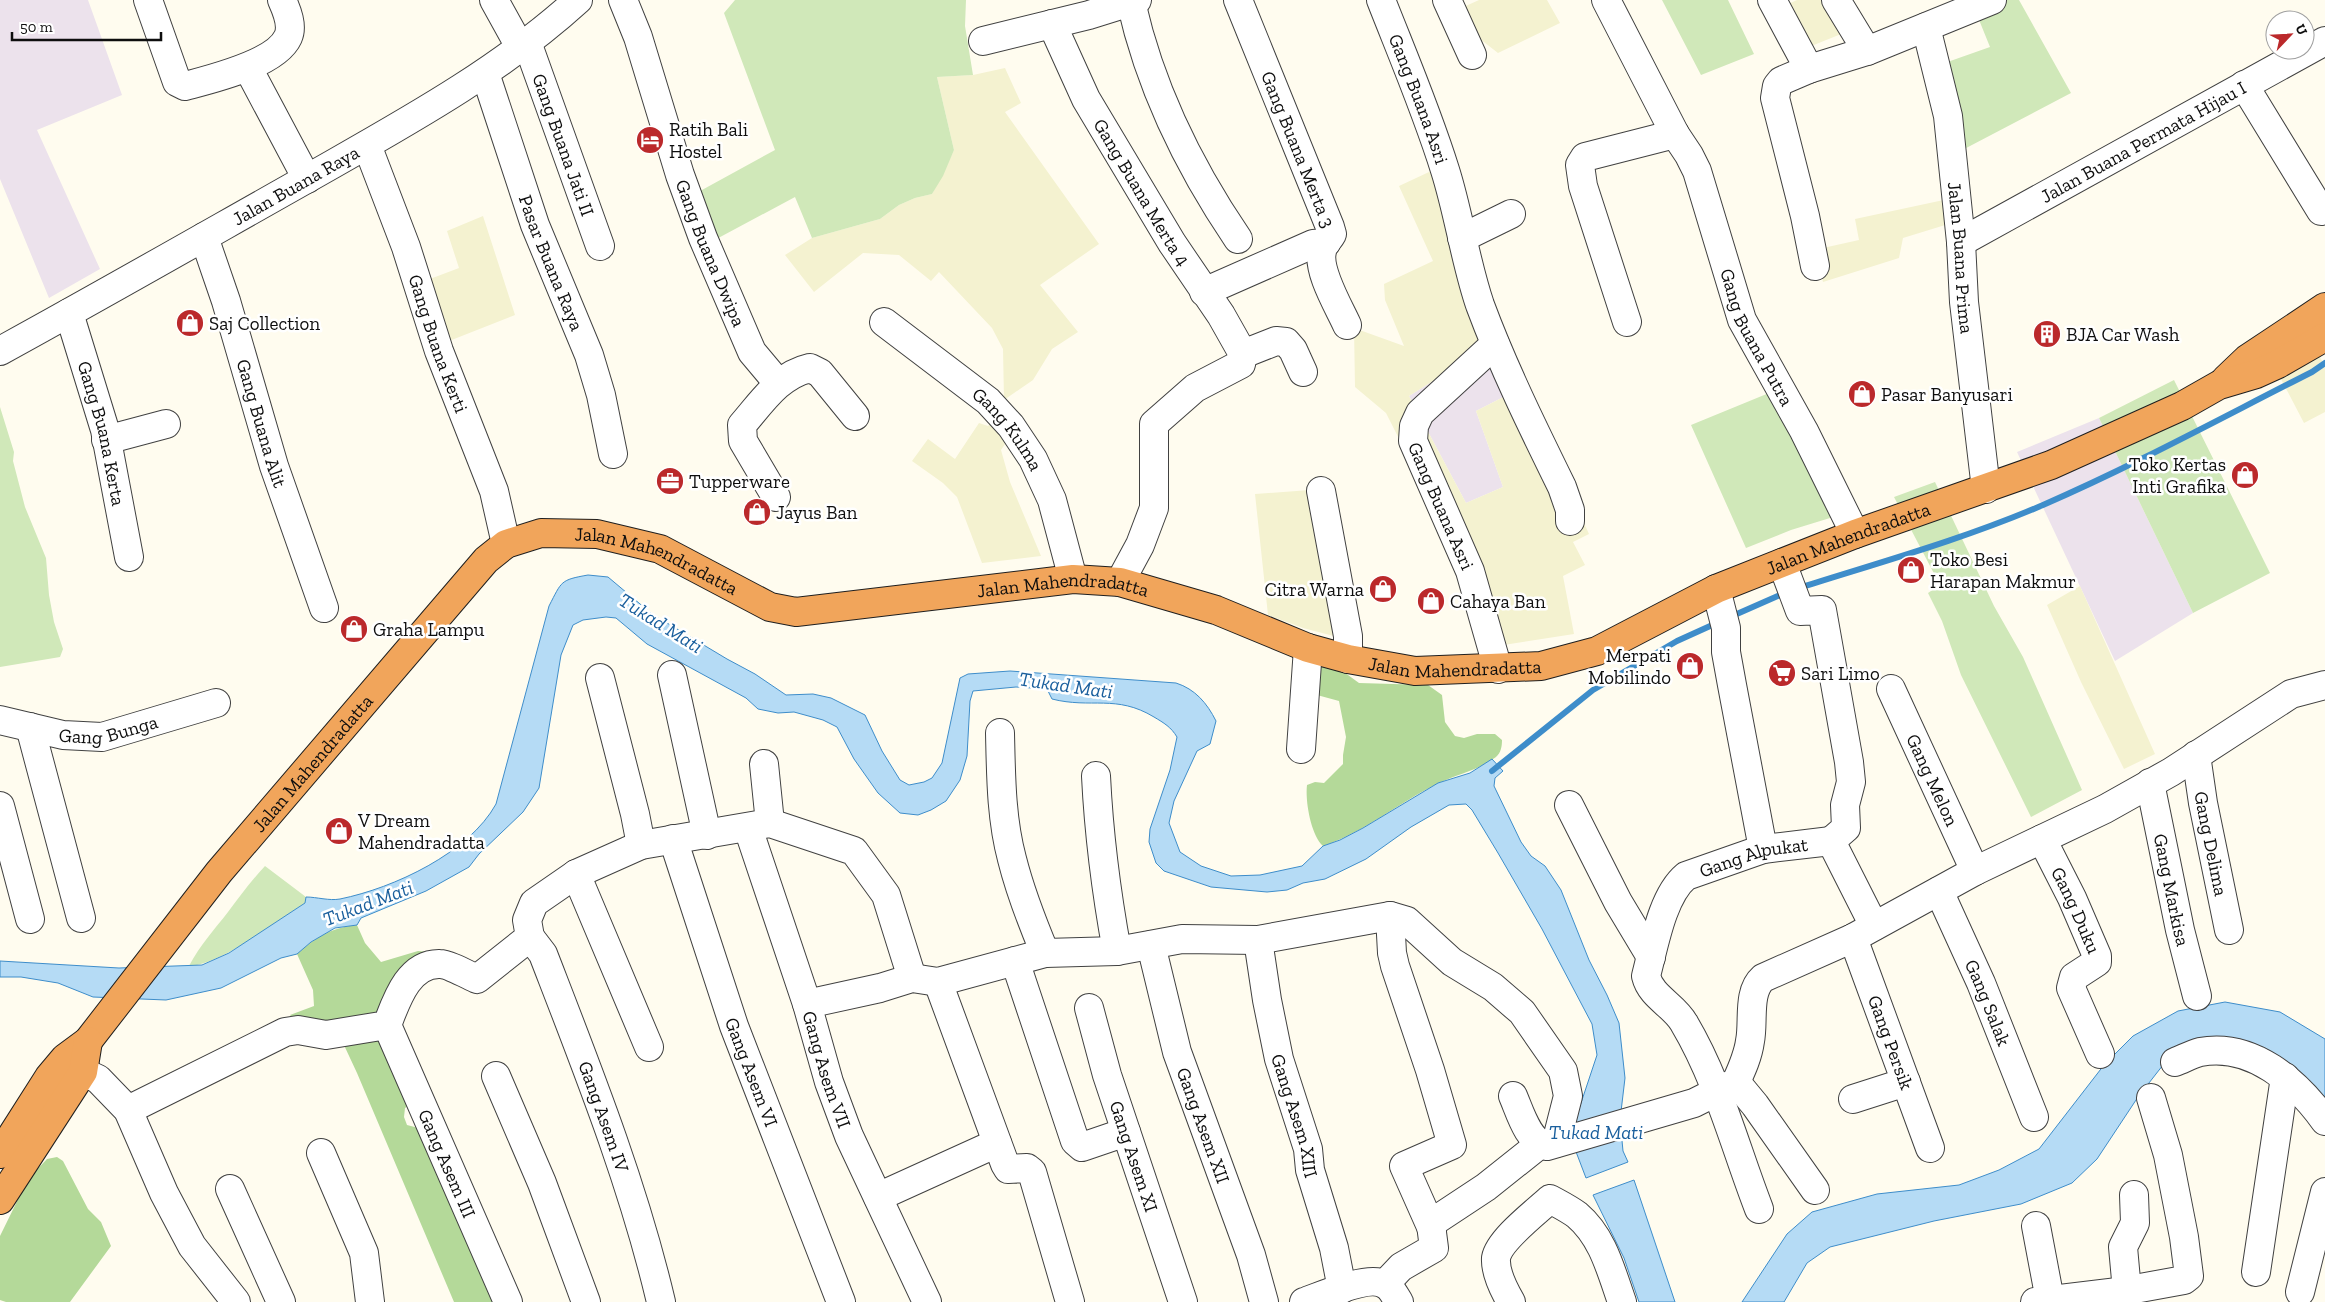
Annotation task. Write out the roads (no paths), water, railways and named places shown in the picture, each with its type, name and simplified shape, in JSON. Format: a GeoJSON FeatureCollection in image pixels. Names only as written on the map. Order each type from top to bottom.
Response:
{"type":"FeatureCollection","features":[{"type":"Feature","properties":{"kind":"highway","name":"Jalan Mahendradatta"},"geometry":{"type":"LineString","coordinates":[[2219,385],[2247,359],[2325,307]]}},
{"type":"Feature","properties":{"kind":"highway","name":"Jalan Mahendradatta"},"geometry":{"type":"LineString","coordinates":[[0,1154],[45,1082],[65,1058],[94,1034],[219,872],[486,560],[506,544],[541,533],[597,534],[660,549],[770,607],[796,612],[1073,579],[1120,582],[1216,610],[1308,648],[1348,659],[1415,671],[1541,666],[1597,651],[1716,589],[1854,534],[2051,465],[2182,406],[2219,385],[2256,374],[2325,337]]}},
{"type":"Feature","properties":{"kind":"highway","name":"Jalan Mahendradatta"},"geometry":{"type":"LineString","coordinates":[[0,1200],[83,1072],[94,1034]]}},
{"type":"Feature","properties":{"kind":"street"},"geometry":{"type":"LineString","coordinates":[[148,0],[180,85],[185,86],[248,68],[281,47],[288,37],[290,28],[288,12],[282,0]]}},
{"type":"Feature","properties":{"kind":"street","name":"Gang Buana Jati II"},"geometry":{"type":"LineString","coordinates":[[494,0],[524,44],[600,246]]}},
{"type":"Feature","properties":{"kind":"street","name":"Jalan Buana Raya"},"geometry":{"type":"LineString","coordinates":[[0,351],[366,145],[485,73],[578,0]]}},
{"type":"Feature","properties":{"kind":"street","name":"Gang Buana Dwipa"},"geometry":{"type":"LineString","coordinates":[[623,0],[638,38],[680,175],[703,238],[752,352],[778,383]]}},
{"type":"Feature","properties":{"kind":"street","name":"Gang Buana Merta 3"},"geometry":{"type":"LineString","coordinates":[[1238,0],[1330,227],[1332,234],[1321,254],[1324,271],[1347,325]]}},
{"type":"Feature","properties":{"kind":"street","name":"Gang Buana Asri"},"geometry":{"type":"LineString","coordinates":[[1381,0],[1428,119],[1446,171],[1471,275],[1495,344],[1562,487],[1570,510],[1570,521]]}},
{"type":"Feature","properties":{"kind":"street"},"geometry":{"type":"LineString","coordinates":[[1447,0],[1472,55]]}},
{"type":"Feature","properties":{"kind":"street","name":"Gang Buana Putra"},"geometry":{"type":"LineString","coordinates":[[1606,0],[1675,134],[1697,171],[1742,320],[1804,431],[1854,534]]}},
{"type":"Feature","properties":{"kind":"street"},"geometry":{"type":"LineString","coordinates":[[1772,0],[1809,69]]}},
{"type":"Feature","properties":{"kind":"street"},"geometry":{"type":"LineString","coordinates":[[1836,0],[1867,51]]}},
{"type":"Feature","properties":{"kind":"street"},"geometry":{"type":"LineString","coordinates":[[1815,266],[1805,216],[1775,98],[1776,86],[1781,81],[1809,69],[1867,51],[1939,15],[1992,0]]}},
{"type":"Feature","properties":{"kind":"street"},"geometry":{"type":"LineString","coordinates":[[983,41],[1134,1],[1136,23],[1158,91],[1209,196],[1238,239]]}},
{"type":"Feature","properties":{"kind":"street","name":"Jalan Buana Prima"},"geometry":{"type":"LineString","coordinates":[[1939,15],[1961,242],[1964,302],[1986,489]]}},
{"type":"Feature","properties":{"kind":"street","name":"Gang Buana Merta 4"},"geometry":{"type":"LineString","coordinates":[[1052,24],[1086,100],[1204,292],[1221,315],[1243,354]]}},
{"type":"Feature","properties":{"kind":"street","name":"Jalan Buana Permata Hijau I"},"geometry":{"type":"LineString","coordinates":[[1961,242],[2325,41]]}},
{"type":"Feature","properties":{"kind":"street"},"geometry":{"type":"LineString","coordinates":[[248,68],[306,179]]}},
{"type":"Feature","properties":{"kind":"street","name":"Pasar Buana Raya"},"geometry":{"type":"LineString","coordinates":[[485,73],[535,225],[589,355],[602,395],[613,454]]}},
{"type":"Feature","properties":{"kind":"street"},"geometry":{"type":"LineString","coordinates":[[2244,85],[2321,211]]}},
{"type":"Feature","properties":{"kind":"street"},"geometry":{"type":"LineString","coordinates":[[1628,322],[1583,186],[1580,164],[1585,157],[1675,134]]}},
{"type":"Feature","properties":{"kind":"street","name":"Gang Buana Kerti"},"geometry":{"type":"LineString","coordinates":[[366,145],[406,246],[446,369],[494,492],[506,544]]}},
{"type":"Feature","properties":{"kind":"street"},"geometry":{"type":"LineString","coordinates":[[1462,238],[1511,214]]}},
{"type":"Feature","properties":{"kind":"street","name":"Gang Buana Alit"},"geometry":{"type":"LineString","coordinates":[[204,237],[226,301],[274,466],[324,608]]}},
{"type":"Feature","properties":{"kind":"street"},"geometry":{"type":"LineString","coordinates":[[1204,292],[1302,248],[1313,244],[1326,243]]}},
{"type":"Feature","properties":{"kind":"street","name":"Gang Buana Kerta"},"geometry":{"type":"LineString","coordinates":[[69,312],[105,430],[129,557]]}},
{"type":"Feature","properties":{"kind":"street","name":"Gang Kulma"},"geometry":{"type":"LineString","coordinates":[[884,322],[988,400],[1012,426],[1033,459],[1052,500],[1073,579]]}},
{"type":"Feature","properties":{"kind":"street"},"geometry":{"type":"LineString","coordinates":[[1120,582],[1140,544],[1154,508],[1154,424],[1196,388],[1241,364],[1243,354],[1276,341],[1286,342],[1293,350],[1303,372]]}},
{"type":"Feature","properties":{"kind":"street","name":"Gang Buana Asri"},"geometry":{"type":"LineString","coordinates":[[1495,344],[1420,413],[1414,426],[1413,441],[1470,571],[1498,669]]}},
{"type":"Feature","properties":{"kind":"street"},"geometry":{"type":"LineString","coordinates":[[776,497],[743,441],[741,434],[742,425],[778,383],[800,370],[810,368],[820,373],[855,416]]}},
{"type":"Feature","properties":{"kind":"street"},"geometry":{"type":"LineString","coordinates":[[106,440],[166,424]]}},
{"type":"Feature","properties":{"kind":"street"},"geometry":{"type":"LineString","coordinates":[[1321,491],[1348,636],[1348,659]]}},
{"type":"Feature","properties":{"kind":"street","name":"Gang Alpukat"},"geometry":{"type":"LineString","coordinates":[[1726,1087],[1701,1052],[1682,1020],[1648,987],[1646,976],[1668,901],[1677,883],[1686,876],[1764,849],[1831,841],[1843,833],[1847,824],[1845,805],[1851,782],[1822,610],[1800,611],[1782,563]]}},
{"type":"Feature","properties":{"kind":"street"},"geometry":{"type":"LineString","coordinates":[[1716,589],[1726,628],[1726,652],[1764,849]]}},
{"type":"Feature","properties":{"kind":"street"},"geometry":{"type":"LineString","coordinates":[[1301,749],[1308,648]]}},
{"type":"Feature","properties":{"kind":"street"},"geometry":{"type":"LineString","coordinates":[[672,675],[707,835]]}},
{"type":"Feature","properties":{"kind":"street"},"geometry":{"type":"LineString","coordinates":[[600,678],[635,814],[640,845]]}},
{"type":"Feature","properties":{"kind":"street"},"geometry":{"type":"LineString","coordinates":[[1304,1302],[1366,1282],[1377,1281],[1392,1293],[1401,1267],[1434,1248],[1433,1222],[1554,1143],[1694,1103],[1726,1087],[1750,1043],[1753,1024],[1753,999],[1759,982],[1763,978],[1864,932],[1975,871],[2105,809],[2196,755],[2291,694],[2325,684]]}},
{"type":"Feature","properties":{"kind":"street","name":"Gang Melon"},"geometry":{"type":"LineString","coordinates":[[1891,689],[1975,871]]}},
{"type":"Feature","properties":{"kind":"street","name":"Gang Bunga"},"geometry":{"type":"LineString","coordinates":[[0,720],[63,735],[102,737],[216,703]]}},
{"type":"Feature","properties":{"kind":"street"},"geometry":{"type":"LineString","coordinates":[[30,727],[81,918]]}},
{"type":"Feature","properties":{"kind":"street"},"geometry":{"type":"LineString","coordinates":[[1000,733],[1001,784],[1012,857],[1032,923],[1045,953]]}},
{"type":"Feature","properties":{"kind":"street","name":"Gang Delima"},"geometry":{"type":"LineString","coordinates":[[2196,755],[2203,803],[2229,930]]}},
{"type":"Feature","properties":{"kind":"street","name":"Gang Asem VII"},"geometry":{"type":"LineString","coordinates":[[764,764],[759,826],[829,1082],[849,1136],[927,1302]]}},
{"type":"Feature","properties":{"kind":"street"},"geometry":{"type":"LineString","coordinates":[[1096,776],[1098,828],[1104,880],[1117,951]]}},
{"type":"Feature","properties":{"kind":"street","name":"Gang Markisa"},"geometry":{"type":"LineString","coordinates":[[2150,783],[2180,930],[2196,996]]}},
{"type":"Feature","properties":{"kind":"street"},"geometry":{"type":"LineString","coordinates":[[1569,804],[1618,902],[1651,957]]}},
{"type":"Feature","properties":{"kind":"street"},"geometry":{"type":"LineString","coordinates":[[0,806],[30,919]]}},
{"type":"Feature","properties":{"kind":"street"},"geometry":{"type":"LineString","coordinates":[[128,1110],[285,1032],[298,1030],[326,1035],[387,1025],[400,990],[420,969],[441,963],[477,979],[530,937],[527,920],[534,903],[576,874],[640,845],[673,839],[759,826],[854,851],[886,895],[912,978]]}},
{"type":"Feature","properties":{"kind":"street","name":"Gang Asem VI"},"geometry":{"type":"LineString","coordinates":[[673,839],[741,1044],[842,1302]]}},
{"type":"Feature","properties":{"kind":"street","name":"Gang Duku"},"geometry":{"type":"LineString","coordinates":[[2042,839],[2072,898],[2098,956],[2097,962],[2074,977],[2071,988],[2100,1054]]}},
{"type":"Feature","properties":{"kind":"street","name":"Gang Alpukat"},"geometry":{"type":"LineString","coordinates":[[1831,841],[1864,932]]}},
{"type":"Feature","properties":{"kind":"street"},"geometry":{"type":"LineString","coordinates":[[576,874],[649,1047]]}},
{"type":"Feature","properties":{"kind":"street","name":"Gang Salak"},"geometry":{"type":"LineString","coordinates":[[1939,891],[1981,983],[2034,1117]]}},
{"type":"Feature","properties":{"kind":"street"},"geometry":{"type":"LineString","coordinates":[[807,1004],[880,988],[912,978],[938,982],[1045,953],[1117,951],[1182,939],[1258,940],[1390,916],[1407,921],[1452,962],[1494,987],[1522,1012],[1563,1071],[1568,1096],[1554,1143]]}},
{"type":"Feature","properties":{"kind":"street"},"geometry":{"type":"LineString","coordinates":[[1390,916],[1392,953],[1452,1145],[1404,1166],[1432,1229]]}},
{"type":"Feature","properties":{"kind":"street","name":"Gang Persik"},"geometry":{"type":"LineString","coordinates":[[1864,932],[1906,1082],[1930,1148]]}},
{"type":"Feature","properties":{"kind":"street","name":"Gang Asem IV"},"geometry":{"type":"LineString","coordinates":[[530,937],[543,954],[593,1082],[636,1205],[661,1302]]}},
{"type":"Feature","properties":{"kind":"street","name":"Gang Asem XIII"},"geometry":{"type":"LineString","coordinates":[[1258,940],[1267,1000],[1279,1059],[1308,1149],[1310,1170],[1334,1248],[1342,1289]]}},
{"type":"Feature","properties":{"kind":"street","name":"Gang Asem XII"},"geometry":{"type":"LineString","coordinates":[[1151,945],[1177,1052],[1251,1254],[1264,1302]]}},
{"type":"Feature","properties":{"kind":"street"},"geometry":{"type":"LineString","coordinates":[[1015,961],[1075,1141],[1082,1147],[1126,1132]]}},
{"type":"Feature","properties":{"kind":"street"},"geometry":{"type":"LineString","coordinates":[[938,982],[1008,1168],[1027,1168],[1032,1172],[1070,1302]]}},
{"type":"Feature","properties":{"kind":"street","name":"Gang Asem XI"},"geometry":{"type":"LineString","coordinates":[[1089,1008],[1107,1074],[1183,1302]]}},
{"type":"Feature","properties":{"kind":"street","name":"Gang Asem III"},"geometry":{"type":"LineString","coordinates":[[387,1025],[508,1302]]}},
{"type":"Feature","properties":{"kind":"street"},"geometry":{"type":"LineString","coordinates":[[2175,1062],[2200,1052],[2221,1051],[2258,1060],[2285,1077],[2310,1100],[2325,1121]]}},
{"type":"Feature","properties":{"kind":"street"},"geometry":{"type":"LineString","coordinates":[[83,1072],[98,1078],[128,1110],[164,1193],[192,1246],[236,1302]]}},
{"type":"Feature","properties":{"kind":"street"},"geometry":{"type":"LineString","coordinates":[[496,1076],[542,1183],[586,1302]]}},
{"type":"Feature","properties":{"kind":"street"},"geometry":{"type":"LineString","coordinates":[[2256,1272],[2285,1077]]}},
{"type":"Feature","properties":{"kind":"street"},"geometry":{"type":"LineString","coordinates":[[1853,1099],[1906,1082]]}},
{"type":"Feature","properties":{"kind":"street"},"geometry":{"type":"LineString","coordinates":[[1726,1087],[1755,1105],[1814,1190]]}},
{"type":"Feature","properties":{"kind":"street"},"geometry":{"type":"LineString","coordinates":[[1726,1087],[1758,1208]]}},
{"type":"Feature","properties":{"kind":"street"},"geometry":{"type":"LineString","coordinates":[[1513,1096],[1525,1123],[1554,1143]]}},
{"type":"Feature","properties":{"kind":"street"},"geometry":{"type":"LineString","coordinates":[[2036,1226],[2043,1301],[2122,1295],[2184,1280],[2190,1273],[2168,1155],[2151,1098]]}},
{"type":"Feature","properties":{"kind":"street"},"geometry":{"type":"LineString","coordinates":[[878,1197],[998,1143]]}},
{"type":"Feature","properties":{"kind":"street"},"geometry":{"type":"LineString","coordinates":[[320,1153],[364,1253],[370,1302]]}},
{"type":"Feature","properties":{"kind":"street"},"geometry":{"type":"LineString","coordinates":[[230,1189],[281,1302]]}},
{"type":"Feature","properties":{"kind":"street"},"geometry":{"type":"LineString","coordinates":[[2300,1292],[2325,1192]]}},
{"type":"Feature","properties":{"kind":"street"},"geometry":{"type":"LineString","coordinates":[[2122,1295],[2123,1247],[2135,1223],[2134,1195]]}},
{"type":"Feature","properties":{"kind":"street"},"geometry":{"type":"LineString","coordinates":[[1511,1302],[1498,1271],[1496,1258],[1502,1246],[1550,1199],[1576,1214],[1590,1228],[1601,1245],[1622,1302]]}},
{"type":"Feature","properties":{"kind":"water","name":"Tukad Mati"},"geometry":{"type":"Polygon","coordinates":[[[588,575],[608,577],[652,614],[755,674],[786,695],[813,694],[831,698],[865,715],[882,751],[900,780],[909,785],[932,778],[942,763],[960,678],[968,674],[1010,671],[1176,683],[1183,686],[1200,698],[1209,708],[1216,721],[1210,744],[1197,751],[1174,801],[1169,823],[1180,852],[1201,866],[1231,876],[1260,875],[1302,866],[1323,846],[1340,840],[1363,828],[1438,783],[1470,773],[1492,759],[1503,771],[1495,778],[1494,786],[1521,842],[1531,856],[1545,866],[1561,890],[1589,960],[1619,1023],[1625,1078],[1620,1120],[1623,1151],[1628,1162],[1586,1178],[1570,1136],[1597,1055],[1592,1024],[1542,929],[1472,810],[1466,804],[1449,805],[1411,827],[1366,859],[1325,879],[1303,883],[1287,890],[1267,892],[1211,887],[1164,871],[1156,863],[1149,842],[1150,829],[1170,770],[1177,737],[1164,723],[1140,710],[1115,704],[1066,702],[1052,699],[1047,689],[1016,687],[973,691],[970,701],[967,756],[960,780],[946,801],[931,810],[918,815],[900,813],[878,793],[854,759],[837,727],[823,720],[794,712],[778,713],[758,709],[746,698],[647,644],[616,618],[606,617],[583,620],[573,625],[561,655],[539,788],[523,812],[479,854],[469,867],[426,891],[361,918],[357,925],[335,928],[311,942],[297,954],[281,958],[221,988],[166,1000],[93,997],[58,983],[21,977],[0,977],[0,961],[119,968],[202,965],[229,953],[305,903],[306,897],[340,899],[361,894],[406,877],[449,853],[484,822],[496,804],[549,606],[563,583],[572,578],[588,575]]]}},
{"type":"Feature","properties":{"kind":"water"},"geometry":{"type":"Polygon","coordinates":[[[2225,1002],[2280,1012],[2325,1039],[2325,1101],[2287,1062],[2260,1050],[2163,1065],[2138,1097],[2097,1159],[2072,1183],[2021,1204],[1934,1221],[1830,1247],[1807,1263],[1784,1302],[1742,1302],[1787,1234],[1812,1212],[1877,1194],[1959,1185],[1999,1170],[2039,1149],[2104,1065],[2133,1036],[2178,1011],[2225,1002]]]}},
{"type":"Feature","properties":{"kind":"water","name":"Tukad Mati"},"geometry":{"type":"Polygon","coordinates":[[[1634,1180],[1675,1302],[1639,1302],[1624,1258],[1593,1195],[1634,1180]]]}},
{"type":"Feature","properties":{"kind":"waterway"},"geometry":{"type":"LineString","coordinates":[[1799,588],[1953,539],[2043,505],[2179,440],[2312,372],[2325,363]]}},
{"type":"Feature","properties":{"kind":"waterway"},"geometry":{"type":"LineString","coordinates":[[1730,617],[1787,592]]}},
{"type":"Feature","properties":{"kind":"waterway"},"geometry":{"type":"LineString","coordinates":[[1492,771],[1593,690],[1677,641],[1719,622]]}},
{"type":"Feature","properties":{"kind":"place","name":"Ratih Bali Hostel"},"geometry":{"type":"Point","coordinates":[650,140]}},
{"type":"Feature","properties":{"kind":"place","name":"Saj Collection"},"geometry":{"type":"Point","coordinates":[190,323]}},
{"type":"Feature","properties":{"kind":"place","name":"BJA Car Wash"},"geometry":{"type":"Point","coordinates":[2047,334]}},
{"type":"Feature","properties":{"kind":"place","name":"Pasar Banyusari"},"geometry":{"type":"Point","coordinates":[1862,394]}},
{"type":"Feature","properties":{"kind":"place","name":"Toko Kertas Inti Grafika"},"geometry":{"type":"Point","coordinates":[2245,475]}},
{"type":"Feature","properties":{"kind":"place","name":"Tupperware"},"geometry":{"type":"Point","coordinates":[670,481]}},
{"type":"Feature","properties":{"kind":"place","name":"Jayus Ban"},"geometry":{"type":"Point","coordinates":[757,512]}},
{"type":"Feature","properties":{"kind":"place","name":"Toko Besi Harapan Makmur"},"geometry":{"type":"Point","coordinates":[1911,570]}},
{"type":"Feature","properties":{"kind":"place","name":"Citra Warna"},"geometry":{"type":"Point","coordinates":[1383,589]}},
{"type":"Feature","properties":{"kind":"place","name":"Cahaya Ban"},"geometry":{"type":"Point","coordinates":[1431,601]}},
{"type":"Feature","properties":{"kind":"place","name":"Graha Lampu"},"geometry":{"type":"Point","coordinates":[354,629]}},
{"type":"Feature","properties":{"kind":"place","name":"Merpati Mobilindo"},"geometry":{"type":"Point","coordinates":[1690,666]}},
{"type":"Feature","properties":{"kind":"place","name":"Sari Limo"},"geometry":{"type":"Point","coordinates":[1782,673]}},
{"type":"Feature","properties":{"kind":"place","name":"V Dream Mahendradatta"},"geometry":{"type":"Point","coordinates":[339,831]}}]}
